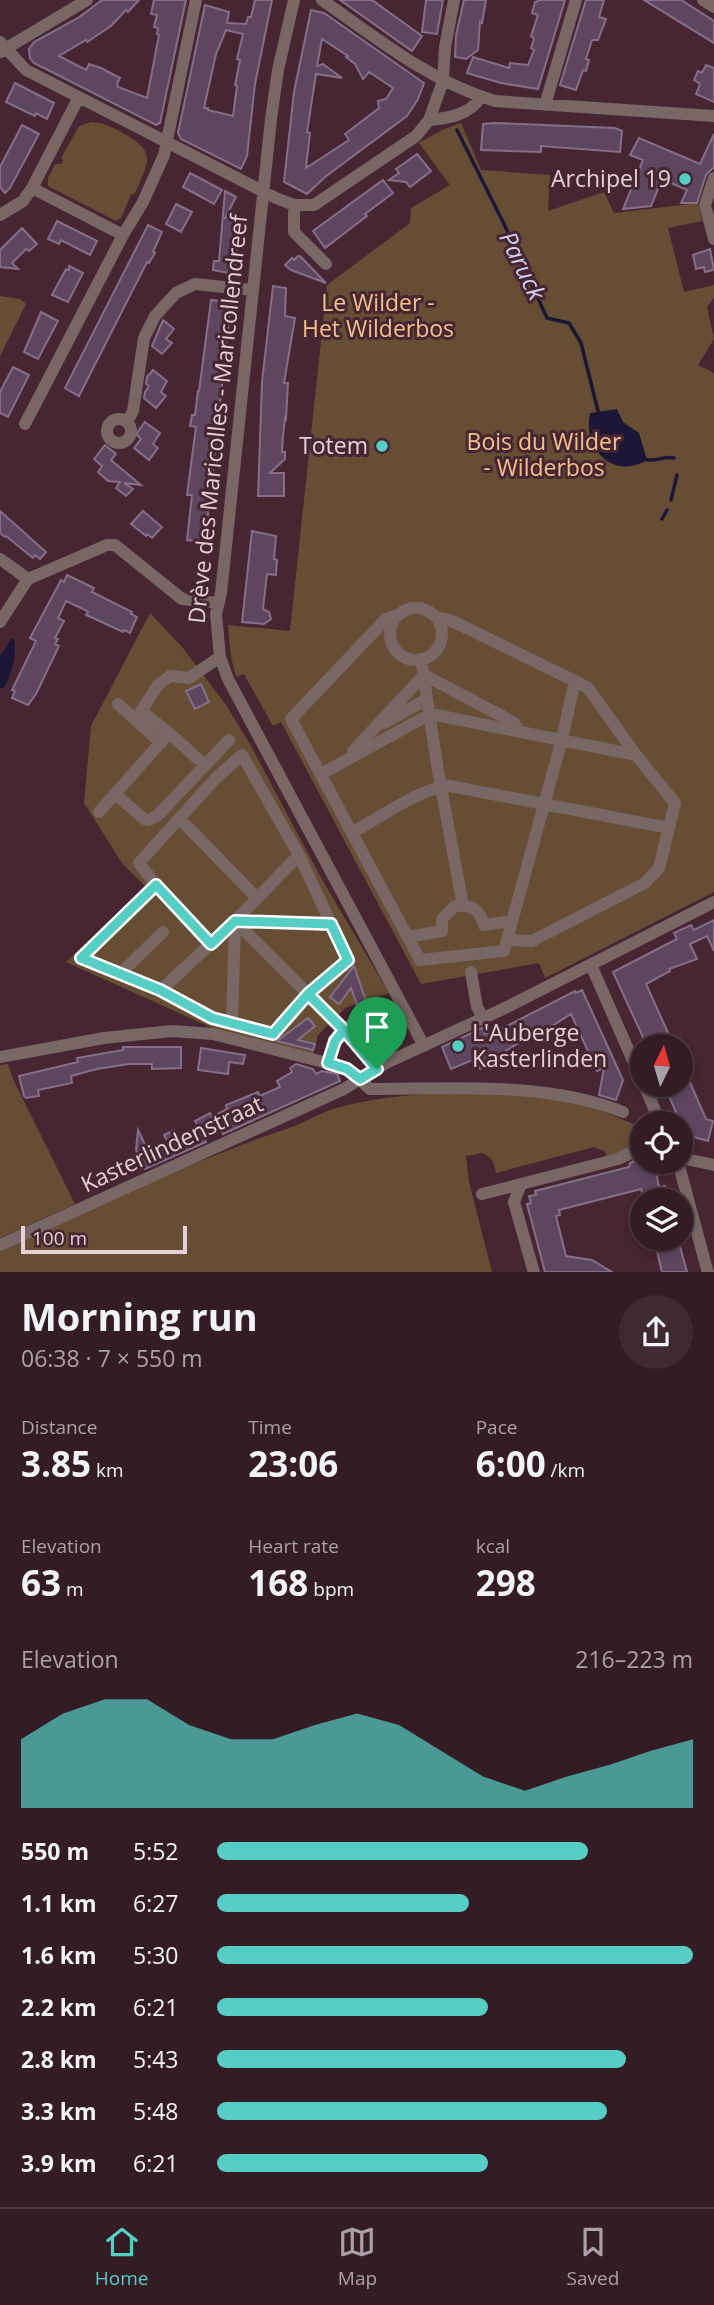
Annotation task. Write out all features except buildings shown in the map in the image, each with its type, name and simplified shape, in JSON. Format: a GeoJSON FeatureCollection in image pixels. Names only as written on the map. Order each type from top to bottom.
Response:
{"type":"FeatureCollection","features":[{"type":"Feature","properties":{"kind":"street"},"geometry":{"type":"LineString","coordinates":[[87,0],[2,47],[26,70],[294,205],[314,205],[326,198],[416,136],[429,120],[443,81],[448,28],[454,0]]}},
{"type":"Feature","properties":{"kind":"street"},"geometry":{"type":"LineString","coordinates":[[25,424],[164,155],[196,0]]}},
{"type":"Feature","properties":{"kind":"street","name":"Drève des Maricolles - Maricollendreef"},"geometry":{"type":"LineString","coordinates":[[293,0],[278,70],[263,191],[227,537],[216,614],[220,657],[228,680],[424,1046]]}},
{"type":"Feature","properties":{"kind":"street"},"geometry":{"type":"LineString","coordinates":[[322,0],[419,67],[443,81],[481,97],[495,101],[714,116]]}},
{"type":"Feature","properties":{"kind":"street"},"geometry":{"type":"LineString","coordinates":[[545,105],[576,0]]}},
{"type":"Feature","properties":{"kind":"street"},"geometry":{"type":"LineString","coordinates":[[703,0],[714,6]]}},
{"type":"Feature","properties":{"kind":"street"},"geometry":{"type":"LineString","coordinates":[[0,215],[23,201],[32,188],[79,97]]}},
{"type":"Feature","properties":{"kind":"street"},"geometry":{"type":"LineString","coordinates":[[429,120],[461,114],[473,108],[481,97]]}},
{"type":"Feature","properties":{"kind":"street"},"geometry":{"type":"LineString","coordinates":[[714,178],[705,205],[714,239]]}},
{"type":"Feature","properties":{"kind":"street"},"geometry":{"type":"LineString","coordinates":[[32,188],[123,235]]}},
{"type":"Feature","properties":{"kind":"street"},"geometry":{"type":"LineString","coordinates":[[294,205],[294,232],[327,264]]}},
{"type":"Feature","properties":{"kind":"street"},"geometry":{"type":"LineString","coordinates":[[127,422],[134,411],[144,338],[155,317],[176,293],[195,284],[252,290]]}},
{"type":"Feature","properties":{"kind":"street"},"geometry":{"type":"LineString","coordinates":[[0,622],[28,579],[107,545],[115,545],[183,599],[218,603]]}},
{"type":"Feature","properties":{"kind":"street"},"geometry":{"type":"LineString","coordinates":[[0,559],[28,579]]}},
{"type":"Feature","properties":{"kind":"street"},"geometry":{"type":"LineString","coordinates":[[507,940],[531,941],[645,883],[659,868],[675,803],[636,755],[589,688],[577,682],[450,620],[415,608],[386,619],[292,719],[420,960],[469,964],[504,951],[577,682]]}},
{"type":"Feature","properties":{"kind":"street"},"geometry":{"type":"LineString","coordinates":[[398,615],[390,632],[393,647],[405,657],[421,659],[434,653],[442,640],[442,629],[436,617]]}},
{"type":"Feature","properties":{"kind":"street"},"geometry":{"type":"LineString","coordinates":[[165,738],[141,711],[158,685],[170,676],[189,678],[220,657]]}},
{"type":"Feature","properties":{"kind":"street"},"geometry":{"type":"LineString","coordinates":[[421,659],[424,701],[430,716],[463,906]]}},
{"type":"Feature","properties":{"kind":"street"},"geometry":{"type":"LineString","coordinates":[[350,757],[410,691],[428,677],[513,722],[519,731]]}},
{"type":"Feature","properties":{"kind":"street"},"geometry":{"type":"LineString","coordinates":[[410,691],[424,701]]}},
{"type":"Feature","properties":{"kind":"street"},"geometry":{"type":"LineString","coordinates":[[377,726],[424,701]]}},
{"type":"Feature","properties":{"kind":"street"},"geometry":{"type":"LineString","coordinates":[[115,794],[144,819],[157,816],[225,739],[195,764],[118,704]]}},
{"type":"Feature","properties":{"kind":"street"},"geometry":{"type":"LineString","coordinates":[[321,774],[436,715],[636,755]]}},
{"type":"Feature","properties":{"kind":"street"},"geometry":{"type":"LineString","coordinates":[[99,812],[165,738]]}},
{"type":"Feature","properties":{"kind":"street"},"geometry":{"type":"LineString","coordinates":[[156,885],[81,958],[160,990],[212,1018],[273,1034],[308,994],[348,960],[299,855],[242,755],[216,778],[139,863],[211,944]]}},
{"type":"Feature","properties":{"kind":"street"},"geometry":{"type":"LineString","coordinates":[[353,832],[441,786],[668,828]]}},
{"type":"Feature","properties":{"kind":"street"},"geometry":{"type":"LineString","coordinates":[[179,818],[257,898]]}},
{"type":"Feature","properties":{"kind":"street"},"geometry":{"type":"LineString","coordinates":[[160,990],[235,921],[299,855]]}},
{"type":"Feature","properties":{"kind":"street","name":"Kasterlindenstraat"},"geometry":{"type":"LineString","coordinates":[[0,1245],[332,1095],[382,1065],[591,965],[714,902]]}},
{"type":"Feature","properties":{"kind":"street"},"geometry":{"type":"LineString","coordinates":[[408,937],[443,931],[442,919],[455,906],[477,910],[484,925],[512,922]]}},
{"type":"Feature","properties":{"kind":"street"},"geometry":{"type":"LineString","coordinates":[[235,921],[331,924]]}},
{"type":"Feature","properties":{"kind":"street"},"geometry":{"type":"LineString","coordinates":[[235,921],[382,1065]]}},
{"type":"Feature","properties":{"kind":"street"},"geometry":{"type":"LineString","coordinates":[[232,1023],[235,921]]}},
{"type":"Feature","properties":{"kind":"street"},"geometry":{"type":"LineString","coordinates":[[120,974],[163,932]]}},
{"type":"Feature","properties":{"kind":"street"},"geometry":{"type":"LineString","coordinates":[[469,964],[477,1007],[483,1018]]}},
{"type":"Feature","properties":{"kind":"street"},"geometry":{"type":"LineString","coordinates":[[591,965],[630,1054]]}},
{"type":"Feature","properties":{"kind":"street"},"geometry":{"type":"LineString","coordinates":[[328,1063],[335,1041],[344,1030],[355,1021],[371,1015],[382,1065]]}},
{"type":"Feature","properties":{"kind":"street"},"geometry":{"type":"LineString","coordinates":[[0,1057],[104,1038],[172,1031],[213,1034],[347,1069],[370,1089],[550,1092],[602,1103],[623,1112]]}},
{"type":"Feature","properties":{"kind":"street"},"geometry":{"type":"LineString","coordinates":[[482,1194],[618,1159],[630,1153]]}},
{"type":"Feature","properties":{"kind":"street"},"geometry":{"type":"LineString","coordinates":[[693,1162],[714,1165]]}},
{"type":"Feature","properties":{"kind":"street"},"geometry":{"type":"LineString","coordinates":[[683,1174],[708,1272]]}},
{"type":"Feature","properties":{"kind":"street"},"geometry":{"type":"LineString","coordinates":[[521,1184],[514,1202],[534,1272]]}},
{"type":"Feature","properties":{"kind":"green space"},"geometry":{"type":"Polygon","coordinates":[[[91,122],[108,126],[134,140],[141,146],[147,158],[135,193],[131,195],[121,218],[116,221],[48,186],[48,178],[55,164],[61,164],[61,158],[79,126],[91,122]]]}},
{"type":"Feature","properties":{"kind":"green space"},"geometry":{"type":"Polygon","coordinates":[[[461,123],[481,170],[550,175],[548,211],[604,192],[614,213],[698,203],[702,221],[668,228],[684,292],[714,285],[714,298],[707,307],[714,339],[698,365],[714,373],[714,892],[545,978],[539,963],[421,984],[281,722],[273,726],[244,674],[236,677],[228,625],[290,631],[327,285],[410,223],[411,208],[450,185],[419,143],[461,123]]]}},
{"type":"Feature","properties":{"kind":"green space"},"geometry":{"type":"Polygon","coordinates":[[[0,296],[20,299],[26,304],[0,356],[0,296]]]}},
{"type":"Feature","properties":{"kind":"green space"},"geometry":{"type":"Polygon","coordinates":[[[150,613],[183,648],[226,705],[250,744],[320,876],[389,993],[345,1008],[318,1035],[313,1054],[210,1027],[66,962],[147,888],[122,863],[84,803],[91,726],[150,613]]]}},
{"type":"Feature","properties":{"kind":"green space"},"geometry":{"type":"Polygon","coordinates":[[[8,1064],[75,1204],[0,1238],[0,1065],[8,1064]]]}},
{"type":"Feature","properties":{"kind":"green space"},"geometry":{"type":"Polygon","coordinates":[[[444,1093],[559,1099],[630,1123],[630,1148],[608,1158],[604,1151],[594,1147],[496,1173],[492,1159],[483,1153],[466,1156],[469,1182],[492,1272],[0,1272],[0,1251],[143,1186],[327,1111],[388,1098],[444,1093]]]}},
{"type":"Feature","properties":{"kind":"shaded area"},"geometry":{"type":"Polygon","coordinates":[[[617,409],[623,422],[639,433],[647,460],[629,466],[612,464],[598,453],[593,445],[589,430],[590,413],[617,409]]]}},
{"type":"Feature","properties":{"kind":"shaded area"},"geometry":{"type":"Polygon","coordinates":[[[12,638],[15,645],[13,664],[4,688],[0,688],[0,656],[12,638]]]}},
{"type":"Feature","properties":{"kind":"waterway","name":"Paruck"},"geometry":{"type":"LineString","coordinates":[[457,130],[547,318],[569,323],[581,343],[599,415]]}},
{"type":"Feature","properties":{"kind":"waterway","name":"Paruck"},"geometry":{"type":"LineString","coordinates":[[644,459],[674,458]]}},
{"type":"Feature","properties":{"kind":"waterway","name":"Paruck"},"geometry":{"type":"LineString","coordinates":[[671,500],[677,475]]}},
{"type":"Feature","properties":{"kind":"waterway","name":"Paruck"},"geometry":{"type":"LineString","coordinates":[[662,519],[667,510]]}},
{"type":"Feature","properties":{"kind":"place","name":"Archipel 19"},"geometry":{"type":"Point","coordinates":[685,179]}},
{"type":"Feature","properties":{"kind":"place","name":"Totem"},"geometry":{"type":"Point","coordinates":[382,446]}},
{"type":"Feature","properties":{"kind":"place","name":"L'Auberge Kasterlinden"},"geometry":{"type":"Point","coordinates":[458,1046]}},
{"type":"Feature","properties":{"kind":"route"},"geometry":{"type":"LineString","coordinates":[[377,1069],[344,1030],[308,994],[273,1034],[212,1018],[160,990],[81,958],[156,885],[211,944],[235,921],[331,924],[348,960],[308,994],[344,1030],[335,1041],[328,1063],[347,1069],[360,1079],[377,1069]]}},
{"type":"Feature","properties":{"kind":"park label","name":"Le Wilder - Het Wilderbos"},"geometry":{"type":"Point","coordinates":[378,316]}},
{"type":"Feature","properties":{"kind":"park label","name":"Bois du Wilder - Wilderbos"},"geometry":{"type":"Point","coordinates":[544,455]}}]}
